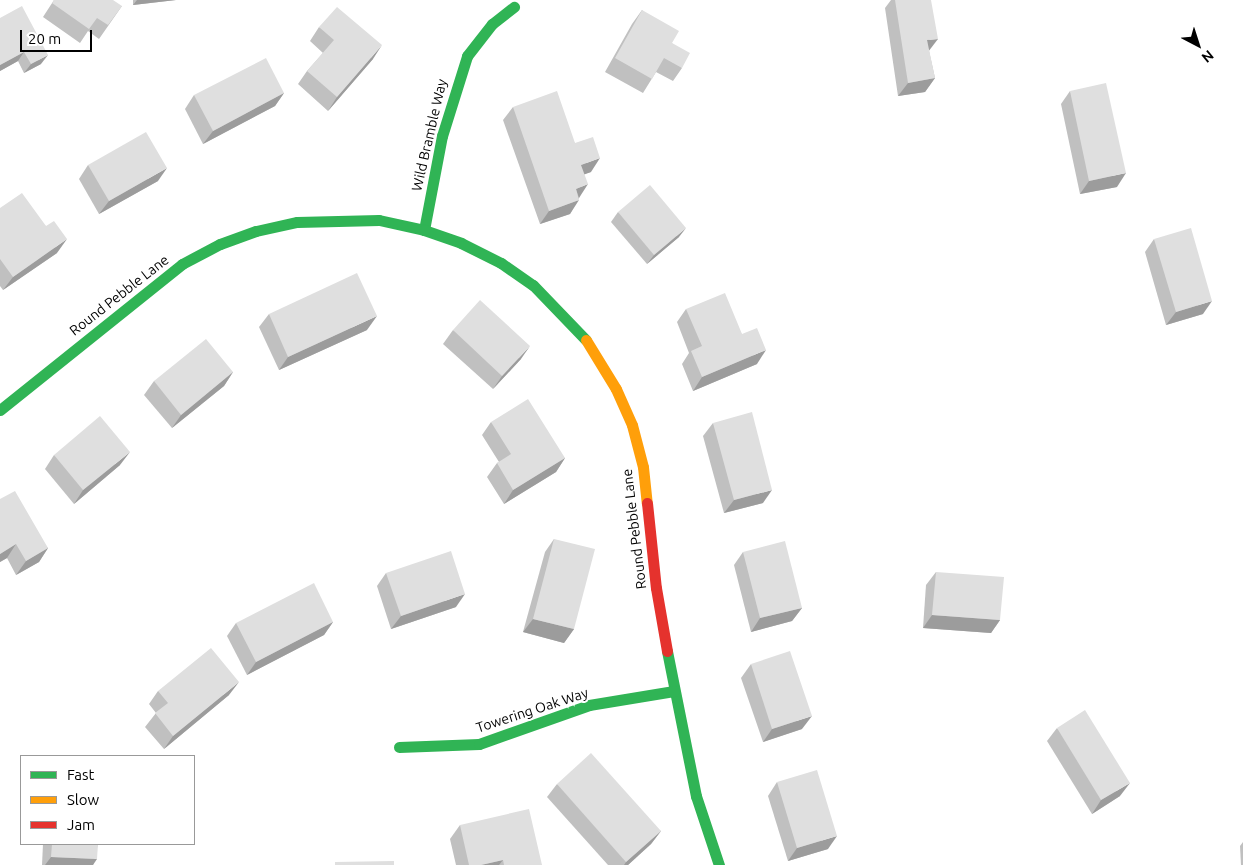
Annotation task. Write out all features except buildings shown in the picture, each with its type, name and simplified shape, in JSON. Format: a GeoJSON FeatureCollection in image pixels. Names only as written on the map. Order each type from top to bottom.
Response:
{"type":"FeatureCollection","features":[{"type":"Feature","properties":{"kind":"street","name":"Wild Bramble Way"},"geometry":{"type":"LineString","coordinates":[[424,230],[442,136],[464,64],[473,46],[492,24],[514,8]]}},
{"type":"Feature","properties":{"kind":"street","name":"Round Pebble Lane"},"geometry":{"type":"LineString","coordinates":[[0,410],[146,290],[182,264],[220,244],[297,222],[337,219],[379,220],[424,230],[493,259],[533,285],[564,314],[590,346],[616,389],[632,425],[643,467],[656,588],[674,691],[696,796],[719,865]]}},
{"type":"Feature","properties":{"kind":"street","name":"Towering Oak Way"},"geometry":{"type":"LineString","coordinates":[[399,746],[480,744],[589,706],[674,691]]}},
{"type":"Feature","properties":{"kind":"traffic: fast"},"geometry":{"type":"LineString","coordinates":[[424,230],[442,136],[467,56],[492,24],[514,7]]}},
{"type":"Feature","properties":{"kind":"traffic: fast"},"geometry":{"type":"LineString","coordinates":[[0,410],[182,264],[220,244],[256,231],[297,222],[379,220],[424,230],[461,243],[501,263],[533,285],[586,340]]}},
{"type":"Feature","properties":{"kind":"traffic: fast"},"geometry":{"type":"LineString","coordinates":[[667,651],[696,796],[719,865]]}},
{"type":"Feature","properties":{"kind":"traffic: fast"},"geometry":{"type":"LineString","coordinates":[[399,747],[479,744],[589,705],[674,691]]}},
{"type":"Feature","properties":{"kind":"traffic: slow"},"geometry":{"type":"LineString","coordinates":[[586,340],[616,389],[632,425],[643,467],[647,503]]}},
{"type":"Feature","properties":{"kind":"traffic: jam"},"geometry":{"type":"LineString","coordinates":[[647,503],[656,588],[667,651]]}}]}
